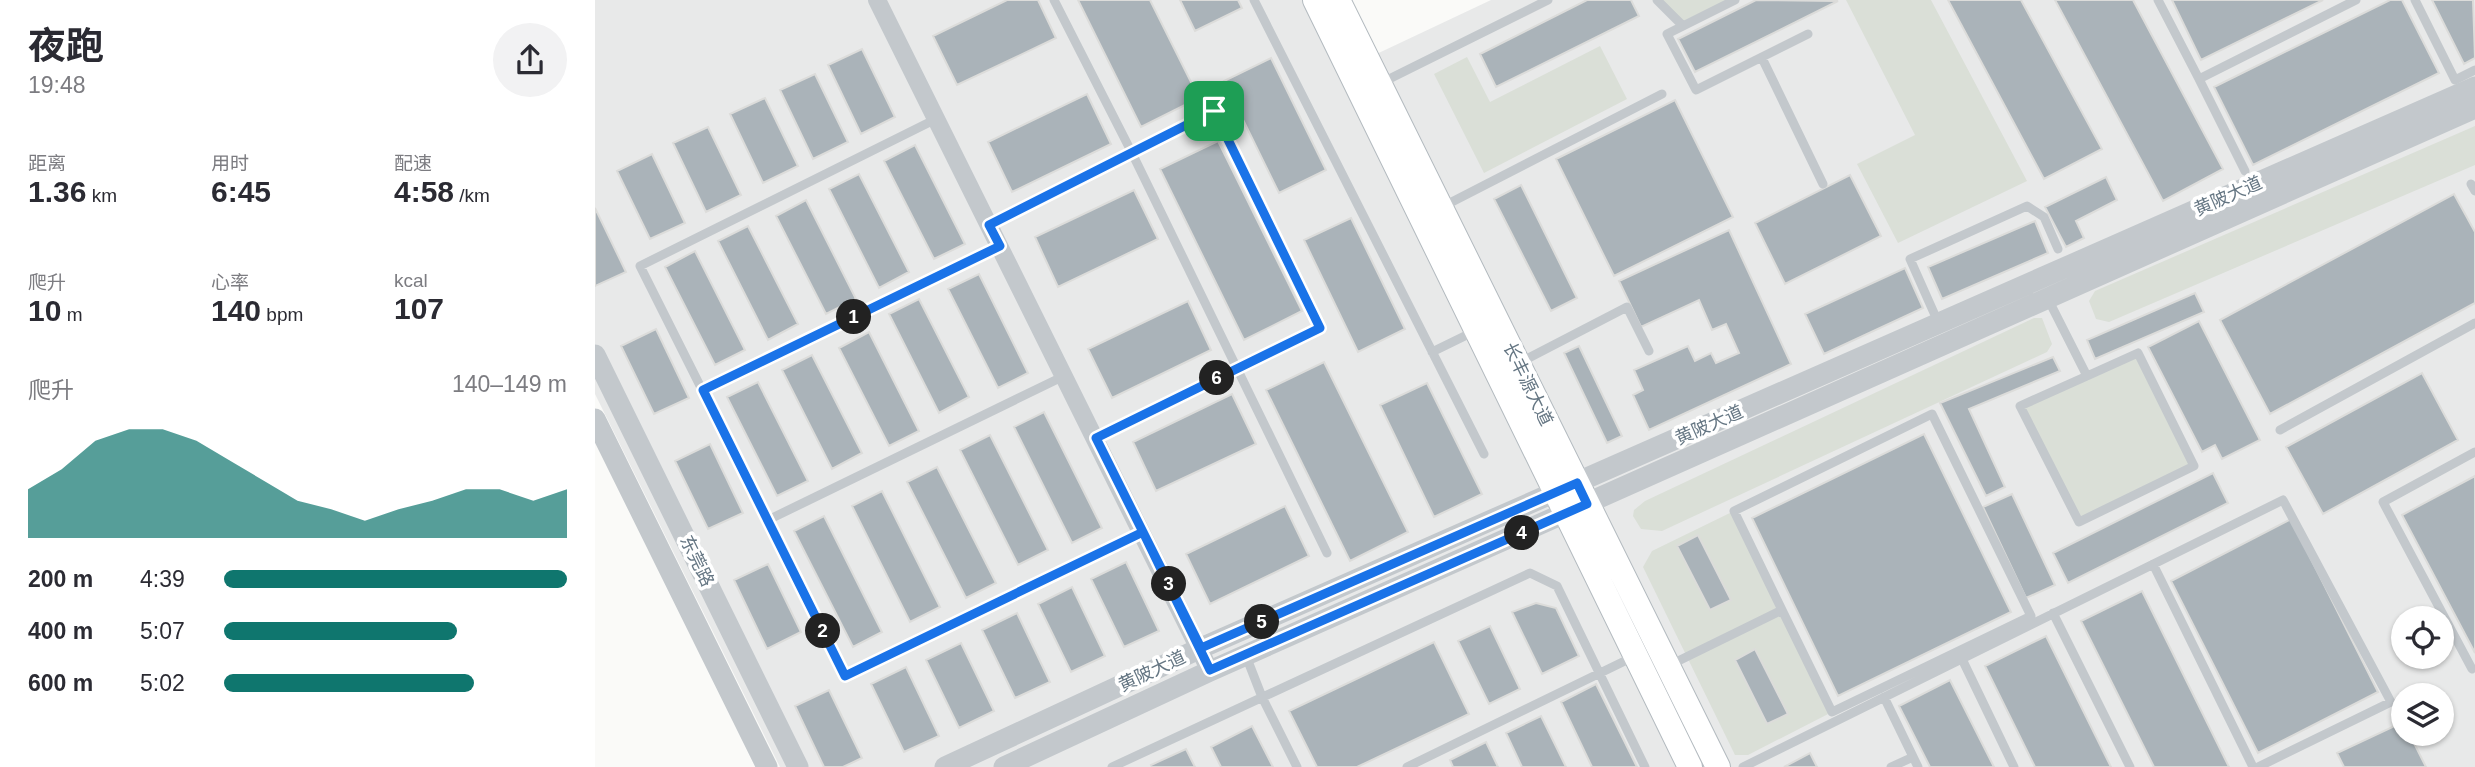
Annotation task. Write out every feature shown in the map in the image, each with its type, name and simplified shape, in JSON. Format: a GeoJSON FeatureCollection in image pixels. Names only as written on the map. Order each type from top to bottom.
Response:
{"type":"FeatureCollection","features":[{"type":"Feature","properties":{"kind":"main road","name":"长丰源大道"},"geometry":{"type":"LineString","coordinates":[[1315,0],[1477,331],[1668,666],[1718,767]]}},
{"type":"Feature","properties":{"kind":"main road","name":"长丰源大道"},"geometry":{"type":"LineString","coordinates":[[1338,0],[1518,363],[1635,656],[1690,767]]}},
{"type":"Feature","properties":{"kind":"street"},"geometry":{"type":"LineString","coordinates":[[877,0],[1210,670]]}},
{"type":"Feature","properties":{"kind":"street","name":"黄陂大道"},"geometry":{"type":"LineString","coordinates":[[1004,767],[1210,670],[1246,656],[1938,324],[2475,87]]}},
{"type":"Feature","properties":{"kind":"street","name":"黄陂大道"},"geometry":{"type":"LineString","coordinates":[[945,767],[1201,648],[1571,498],[2048,299],[2475,108]]}},
{"type":"Feature","properties":{"kind":"street","name":"东莞路"},"geometry":{"type":"LineString","coordinates":[[595,355],[798,767]]}},
{"type":"Feature","properties":{"kind":"street","name":"东莞路"},"geometry":{"type":"LineString","coordinates":[[595,419],[767,767]]}},
{"type":"Feature","properties":{"kind":"lane"},"geometry":{"type":"LineString","coordinates":[[1054,0],[1132,152],[1327,553]]}},
{"type":"Feature","properties":{"kind":"lane"},"geometry":{"type":"LineString","coordinates":[[1255,0],[1483,454]]}},
{"type":"Feature","properties":{"kind":"lane"},"geometry":{"type":"LineString","coordinates":[[1380,84],[1548,0]]}},
{"type":"Feature","properties":{"kind":"lane"},"geometry":{"type":"LineString","coordinates":[[1657,0],[1683,26]]}},
{"type":"Feature","properties":{"kind":"lane"},"geometry":{"type":"LineString","coordinates":[[1735,0],[1667,34],[1696,90],[1808,34]]}},
{"type":"Feature","properties":{"kind":"lane"},"geometry":{"type":"LineString","coordinates":[[2158,0],[2245,171]]}},
{"type":"Feature","properties":{"kind":"lane"},"geometry":{"type":"LineString","coordinates":[[2199,79],[2356,0]]}},
{"type":"Feature","properties":{"kind":"lane"},"geometry":{"type":"LineString","coordinates":[[2415,0],[2455,80],[2475,70]]}},
{"type":"Feature","properties":{"kind":"lane"},"geometry":{"type":"LineString","coordinates":[[1762,58],[1823,184]]}},
{"type":"Feature","properties":{"kind":"lane"},"geometry":{"type":"LineString","coordinates":[[1441,208],[1663,94]]}},
{"type":"Feature","properties":{"kind":"lane"},"geometry":{"type":"LineString","coordinates":[[989,225],[1214,111],[1320,328],[1096,438]]}},
{"type":"Feature","properties":{"kind":"lane"},"geometry":{"type":"LineString","coordinates":[[936,119],[641,266],[845,676],[1143,532]]}},
{"type":"Feature","properties":{"kind":"lane"},"geometry":{"type":"LineString","coordinates":[[1938,324],[1910,259],[2027,206],[2044,217],[2058,249]]}},
{"type":"Feature","properties":{"kind":"lane"},"geometry":{"type":"LineString","coordinates":[[703,390],[1000,246]]}},
{"type":"Feature","properties":{"kind":"lane"},"geometry":{"type":"LineString","coordinates":[[2048,299],[2087,376]]}},
{"type":"Feature","properties":{"kind":"lane"},"geometry":{"type":"LineString","coordinates":[[1518,363],[1627,307],[1649,351]]}},
{"type":"Feature","properties":{"kind":"lane"},"geometry":{"type":"LineString","coordinates":[[2280,430],[2475,323]]}},
{"type":"Feature","properties":{"kind":"lane"},"geometry":{"type":"LineString","coordinates":[[1432,352],[1477,331]]}},
{"type":"Feature","properties":{"kind":"lane"},"geometry":{"type":"LineString","coordinates":[[2138,353],[2194,466],[2079,522],[2020,406],[2087,376],[2138,353]]}},
{"type":"Feature","properties":{"kind":"lane"},"geometry":{"type":"LineString","coordinates":[[768,520],[1064,376]]}},
{"type":"Feature","properties":{"kind":"lane"},"geometry":{"type":"LineString","coordinates":[[1932,414],[2031,616],[1832,712],[1783,610],[1734,511],[1932,414]]}},
{"type":"Feature","properties":{"kind":"lane"},"geometry":{"type":"LineString","coordinates":[[2472,669],[2383,502],[2475,452]]}},
{"type":"Feature","properties":{"kind":"lane"},"geometry":{"type":"LineString","coordinates":[[1744,767],[2283,499],[2391,702],[2258,767]]}},
{"type":"Feature","properties":{"kind":"lane"},"geometry":{"type":"LineString","coordinates":[[2153,564],[2253,767]]}},
{"type":"Feature","properties":{"kind":"lane"},"geometry":{"type":"LineString","coordinates":[[1112,767],[1530,573],[1557,586],[1645,767]]}},
{"type":"Feature","properties":{"kind":"lane"},"geometry":{"type":"LineString","coordinates":[[1668,666],[1783,610]]}},
{"type":"Feature","properties":{"kind":"lane"},"geometry":{"type":"LineString","coordinates":[[2053,613],[2130,767]]}},
{"type":"Feature","properties":{"kind":"lane"},"geometry":{"type":"LineString","coordinates":[[1246,656],[1262,697],[1297,767]]}},
{"type":"Feature","properties":{"kind":"lane"},"geometry":{"type":"LineString","coordinates":[[1407,767],[1635,656]]}},
{"type":"Feature","properties":{"kind":"lane"},"geometry":{"type":"LineString","coordinates":[[1962,659],[2014,767]]}},
{"type":"Feature","properties":{"kind":"lane"},"geometry":{"type":"LineString","coordinates":[[1884,697],[1918,767]]}},
{"type":"Feature","properties":{"kind":"lane"},"geometry":{"type":"LineString","coordinates":[[1891,767],[1913,757]]}},
{"type":"Feature","properties":{"kind":"shaded area"},"geometry":{"type":"Polygon","coordinates":[[[595,0],[1315,0],[1349,67],[1491,0],[2475,0],[2475,767],[780,767],[595,394],[595,0]]]}},
{"type":"Feature","properties":{"kind":"shaded area"},"geometry":{"type":"Polygon","coordinates":[[[1657,0],[1735,0],[1683,26],[1657,0]]]}},
{"type":"Feature","properties":{"kind":"shaded area"},"geometry":{"type":"Polygon","coordinates":[[[1846,0],[1931,0],[2027,181],[1898,243],[1857,164],[1915,135],[1846,0]]]}},
{"type":"Feature","properties":{"kind":"shaded area"},"geometry":{"type":"Polygon","coordinates":[[[1600,46],[1627,99],[1484,173],[1434,74],[1467,57],[1490,102],[1600,46]]]}},
{"type":"Feature","properties":{"kind":"shaded area"},"geometry":{"type":"Polygon","coordinates":[[[2475,126],[2475,165],[2109,322],[2096,319],[2089,301],[2095,291],[2475,126]]]}},
{"type":"Feature","properties":{"kind":"shaded area"},"geometry":{"type":"Polygon","coordinates":[[[2034,318],[2042,318],[2052,344],[2047,352],[1662,531],[1641,529],[1633,516],[1634,510],[1645,501],[2034,318]]]}},
{"type":"Feature","properties":{"kind":"shaded area"},"geometry":{"type":"Polygon","coordinates":[[[2138,353],[2194,466],[2079,522],[2020,406],[2138,353]]]}},
{"type":"Feature","properties":{"kind":"shaded area"},"geometry":{"type":"Polygon","coordinates":[[[1734,511],[1832,712],[1748,755],[1735,755],[1643,567],[1652,551],[1734,511]]]}},
{"type":"Feature","properties":{"kind":"building"},"geometry":{"type":"Polygon","coordinates":[[[1007,0],[1038,0],[1056,38],[957,85],[933,36],[1007,0]]]}},
{"type":"Feature","properties":{"kind":"building"},"geometry":{"type":"Polygon","coordinates":[[[1078,0],[1150,0],[1199,98],[1141,127],[1078,0]]]}},
{"type":"Feature","properties":{"kind":"building"},"geometry":{"type":"Polygon","coordinates":[[[1180,0],[1238,0],[1242,8],[1195,31],[1180,0]]]}},
{"type":"Feature","properties":{"kind":"building"},"geometry":{"type":"Polygon","coordinates":[[[1587,0],[1631,0],[1639,16],[1496,87],[1480,54],[1587,0]]]}},
{"type":"Feature","properties":{"kind":"building"},"geometry":{"type":"Polygon","coordinates":[[[1756,0],[1838,1],[1695,72],[1678,39],[1756,0]]]}},
{"type":"Feature","properties":{"kind":"building"},"geometry":{"type":"Polygon","coordinates":[[[1948,0],[2021,0],[2102,149],[2044,179],[1948,0]]]}},
{"type":"Feature","properties":{"kind":"building"},"geometry":{"type":"Polygon","coordinates":[[[2055,0],[2133,0],[2223,169],[2163,201],[2055,0]]]}},
{"type":"Feature","properties":{"kind":"building"},"geometry":{"type":"Polygon","coordinates":[[[2172,0],[2323,0],[2201,60],[2172,0]]]}},
{"type":"Feature","properties":{"kind":"building"},"geometry":{"type":"Polygon","coordinates":[[[2390,0],[2402,0],[2439,73],[2253,165],[2214,87],[2390,0]]]}},
{"type":"Feature","properties":{"kind":"building"},"geometry":{"type":"Polygon","coordinates":[[[2432,0],[2473,0],[2475,58],[2464,64],[2432,0]]]}},
{"type":"Feature","properties":{"kind":"building"},"geometry":{"type":"Polygon","coordinates":[[[862,49],[895,117],[861,134],[828,65],[862,49]]]}},
{"type":"Feature","properties":{"kind":"building"},"geometry":{"type":"Polygon","coordinates":[[[1271,58],[1326,170],[1279,193],[1224,81],[1271,58]]]}},
{"type":"Feature","properties":{"kind":"building"},"geometry":{"type":"Polygon","coordinates":[[[815,74],[848,142],[813,159],[780,90],[815,74]]]}},
{"type":"Feature","properties":{"kind":"building"},"geometry":{"type":"Polygon","coordinates":[[[1087,94],[1111,144],[1012,192],[988,142],[1087,94]]]}},
{"type":"Feature","properties":{"kind":"building"},"geometry":{"type":"Polygon","coordinates":[[[765,98],[798,166],[763,183],[730,114],[765,98]]]}},
{"type":"Feature","properties":{"kind":"building"},"geometry":{"type":"Polygon","coordinates":[[[1675,100],[1733,217],[1614,276],[1556,159],[1675,100]]]}},
{"type":"Feature","properties":{"kind":"building"},"geometry":{"type":"Polygon","coordinates":[[[708,127],[741,195],[706,212],[673,143],[708,127]]]}},
{"type":"Feature","properties":{"kind":"building"},"geometry":{"type":"Polygon","coordinates":[[[1218,141],[1302,311],[1244,340],[1160,169],[1218,141]]]}},
{"type":"Feature","properties":{"kind":"building"},"geometry":{"type":"Polygon","coordinates":[[[915,145],[965,244],[934,259],[884,161],[915,145]]]}},
{"type":"Feature","properties":{"kind":"building"},"geometry":{"type":"Polygon","coordinates":[[[652,154],[685,223],[650,239],[617,171],[652,154]]]}},
{"type":"Feature","properties":{"kind":"building"},"geometry":{"type":"Polygon","coordinates":[[[859,174],[909,272],[879,288],[829,189],[859,174]]]}},
{"type":"Feature","properties":{"kind":"building"},"geometry":{"type":"Polygon","coordinates":[[[1850,175],[1881,236],[1785,284],[1755,223],[1850,175]]]}},
{"type":"Feature","properties":{"kind":"building"},"geometry":{"type":"Polygon","coordinates":[[[2106,177],[2117,200],[2076,221],[2084,238],[2066,247],[2045,207],[2106,177]]]}},
{"type":"Feature","properties":{"kind":"building"},"geometry":{"type":"Polygon","coordinates":[[[1521,185],[1577,298],[1551,311],[1494,199],[1521,185]]]}},
{"type":"Feature","properties":{"kind":"building"},"geometry":{"type":"Polygon","coordinates":[[[1134,190],[1158,239],[1058,287],[1035,237],[1134,190]]]}},
{"type":"Feature","properties":{"kind":"building"},"geometry":{"type":"Polygon","coordinates":[[[2454,194],[2475,232],[2475,303],[2270,414],[2220,320],[2454,194]]]}},
{"type":"Feature","properties":{"kind":"building"},"geometry":{"type":"Polygon","coordinates":[[[806,200],[856,299],[826,314],[776,216],[806,200]]]}},
{"type":"Feature","properties":{"kind":"building"},"geometry":{"type":"Polygon","coordinates":[[[595,208],[626,272],[595,286],[595,208]]]}},
{"type":"Feature","properties":{"kind":"building"},"geometry":{"type":"Polygon","coordinates":[[[1351,218],[1405,329],[1358,352],[1304,240],[1351,218]]]}},
{"type":"Feature","properties":{"kind":"building"},"geometry":{"type":"Polygon","coordinates":[[[2035,221],[2048,253],[1942,299],[1928,267],[2035,221]]]}},
{"type":"Feature","properties":{"kind":"building"},"geometry":{"type":"Polygon","coordinates":[[[748,226],[798,324],[768,340],[718,241],[748,226]]]}},
{"type":"Feature","properties":{"kind":"building"},"geometry":{"type":"Polygon","coordinates":[[[1729,230],[1791,364],[1649,430],[1633,395],[1643,390],[1634,370],[1688,346],[1695,361],[1711,353],[1716,363],[1739,353],[1726,324],[1712,330],[1699,300],[1641,327],[1619,281],[1729,230]]]}},
{"type":"Feature","properties":{"kind":"building"},"geometry":{"type":"Polygon","coordinates":[[[695,251],[745,350],[715,365],[665,267],[695,251]]]}},
{"type":"Feature","properties":{"kind":"building"},"geometry":{"type":"Polygon","coordinates":[[[1905,268],[1923,308],[1824,354],[1805,314],[1905,268]]]}},
{"type":"Feature","properties":{"kind":"building"},"geometry":{"type":"Polygon","coordinates":[[[979,274],[1028,373],[998,388],[948,289],[979,274]]]}},
{"type":"Feature","properties":{"kind":"building"},"geometry":{"type":"Polygon","coordinates":[[[2195,293],[2204,312],[2095,359],[2087,340],[2195,293]]]}},
{"type":"Feature","properties":{"kind":"building"},"geometry":{"type":"Polygon","coordinates":[[[919,299],[969,397],[939,413],[889,314],[919,299]]]}},
{"type":"Feature","properties":{"kind":"building"},"geometry":{"type":"Polygon","coordinates":[[[1188,301],[1211,350],[1112,398],[1088,349],[1188,301]]]}},
{"type":"Feature","properties":{"kind":"building"},"geometry":{"type":"Polygon","coordinates":[[[2199,321],[2260,440],[2222,459],[2215,445],[2202,452],[2148,347],[2199,321]]]}},
{"type":"Feature","properties":{"kind":"building"},"geometry":{"type":"Polygon","coordinates":[[[656,329],[689,398],[654,414],[621,346],[656,329]]]}},
{"type":"Feature","properties":{"kind":"building"},"geometry":{"type":"Polygon","coordinates":[[[869,332],[919,431],[889,446],[839,348],[869,332]]]}},
{"type":"Feature","properties":{"kind":"building"},"geometry":{"type":"Polygon","coordinates":[[[1579,346],[1622,436],[1607,443],[1564,353],[1579,346]]]}},
{"type":"Feature","properties":{"kind":"building"},"geometry":{"type":"Polygon","coordinates":[[[812,355],[862,453],[832,469],[782,370],[812,355]]]}},
{"type":"Feature","properties":{"kind":"building"},"geometry":{"type":"Polygon","coordinates":[[[2053,357],[2060,371],[1969,409],[2005,487],[1986,496],[1940,403],[2053,357]]]}},
{"type":"Feature","properties":{"kind":"building"},"geometry":{"type":"Polygon","coordinates":[[[1324,362],[1408,532],[1350,561],[1266,390],[1324,362]]]}},
{"type":"Feature","properties":{"kind":"building"},"geometry":{"type":"Polygon","coordinates":[[[2422,373],[2458,440],[2323,514],[2286,447],[2422,373]]]}},
{"type":"Feature","properties":{"kind":"building"},"geometry":{"type":"Polygon","coordinates":[[[758,382],[808,481],[777,496],[727,397],[758,382]]]}},
{"type":"Feature","properties":{"kind":"building"},"geometry":{"type":"Polygon","coordinates":[[[1427,383],[1482,494],[1434,517],[1380,405],[1427,383]]]}},
{"type":"Feature","properties":{"kind":"building"},"geometry":{"type":"Polygon","coordinates":[[[1232,394],[1256,444],[1156,491],[1133,442],[1232,394]]]}},
{"type":"Feature","properties":{"kind":"building"},"geometry":{"type":"Polygon","coordinates":[[[1044,412],[1102,528],[1072,543],[1014,427],[1044,412]]]}},
{"type":"Feature","properties":{"kind":"building"},"geometry":{"type":"Polygon","coordinates":[[[1924,434],[2011,612],[1838,696],[1752,518],[1924,434]]]}},
{"type":"Feature","properties":{"kind":"building"},"geometry":{"type":"Polygon","coordinates":[[[990,435],[1048,550],[1018,565],[960,450],[990,435]]]}},
{"type":"Feature","properties":{"kind":"building"},"geometry":{"type":"Polygon","coordinates":[[[710,444],[743,513],[708,529],[675,461],[710,444]]]}},
{"type":"Feature","properties":{"kind":"building"},"geometry":{"type":"Polygon","coordinates":[[[937,467],[996,583],[966,598],[907,482],[937,467]]]}},
{"type":"Feature","properties":{"kind":"building"},"geometry":{"type":"Polygon","coordinates":[[[2213,473],[2228,503],[2068,583],[2053,553],[2213,473]]]}},
{"type":"Feature","properties":{"kind":"building"},"geometry":{"type":"Polygon","coordinates":[[[2475,476],[2475,653],[2454,613],[2454,606],[2450,606],[2402,515],[2475,476]]]}},
{"type":"Feature","properties":{"kind":"building"},"geometry":{"type":"Polygon","coordinates":[[[882,491],[940,607],[910,622],[852,506],[882,491]]]}},
{"type":"Feature","properties":{"kind":"building"},"geometry":{"type":"Polygon","coordinates":[[[2012,494],[2055,585],[2026,598],[1983,507],[2012,494]]]}},
{"type":"Feature","properties":{"kind":"building"},"geometry":{"type":"Polygon","coordinates":[[[1285,506],[1309,556],[1210,604],[1186,554],[1285,506]]]}},
{"type":"Feature","properties":{"kind":"building"},"geometry":{"type":"Polygon","coordinates":[[[824,516],[882,632],[853,647],[794,531],[824,516]]]}},
{"type":"Feature","properties":{"kind":"building"},"geometry":{"type":"Polygon","coordinates":[[[2291,519],[2378,692],[2258,753],[2171,581],[2291,519]]]}},
{"type":"Feature","properties":{"kind":"building"},"geometry":{"type":"Polygon","coordinates":[[[1698,535],[1731,600],[1710,610],[1677,546],[1698,535]]]}},
{"type":"Feature","properties":{"kind":"building"},"geometry":{"type":"Polygon","coordinates":[[[1126,562],[1159,631],[1124,647],[1091,579],[1126,562]]]}},
{"type":"Feature","properties":{"kind":"building"},"geometry":{"type":"Polygon","coordinates":[[[768,564],[801,632],[767,649],[734,580],[768,564]]]}},
{"type":"Feature","properties":{"kind":"building"},"geometry":{"type":"Polygon","coordinates":[[[1072,587],[1105,656],[1071,672],[1038,604],[1072,587]]]}},
{"type":"Feature","properties":{"kind":"building"},"geometry":{"type":"Polygon","coordinates":[[[2142,591],[2229,767],[2154,767],[2081,621],[2142,591]]]}},
{"type":"Feature","properties":{"kind":"building"},"geometry":{"type":"Polygon","coordinates":[[[1536,603],[1556,608],[1579,656],[1542,674],[1512,612],[1536,603]]]}},
{"type":"Feature","properties":{"kind":"building"},"geometry":{"type":"Polygon","coordinates":[[[1017,613],[1050,682],[1015,698],[982,630],[1017,613]]]}},
{"type":"Feature","properties":{"kind":"building"},"geometry":{"type":"Polygon","coordinates":[[[1490,626],[1520,689],[1489,704],[1458,641],[1490,626]]]}},
{"type":"Feature","properties":{"kind":"building"},"geometry":{"type":"Polygon","coordinates":[[[2046,636],[2111,767],[2035,767],[1985,666],[2046,636]]]}},
{"type":"Feature","properties":{"kind":"building"},"geometry":{"type":"Polygon","coordinates":[[[1434,642],[1469,714],[1357,767],[1317,767],[1289,711],[1434,642]]]}},
{"type":"Feature","properties":{"kind":"building"},"geometry":{"type":"Polygon","coordinates":[[[961,643],[994,711],[959,728],[926,660],[961,643]]]}},
{"type":"Feature","properties":{"kind":"building"},"geometry":{"type":"Polygon","coordinates":[[[1755,649],[1788,714],[1767,724],[1735,660],[1755,649]]]}},
{"type":"Feature","properties":{"kind":"building"},"geometry":{"type":"Polygon","coordinates":[[[906,667],[939,736],[904,752],[871,684],[906,667]]]}},
{"type":"Feature","properties":{"kind":"building"},"geometry":{"type":"Polygon","coordinates":[[[1950,680],[1994,767],[1930,767],[1899,706],[1950,680]]]}},
{"type":"Feature","properties":{"kind":"building"},"geometry":{"type":"Polygon","coordinates":[[[1596,684],[1637,767],[1592,767],[1561,702],[1596,684]]]}},
{"type":"Feature","properties":{"kind":"building"},"geometry":{"type":"Polygon","coordinates":[[[829,690],[862,758],[843,767],[824,767],[795,706],[829,690]]]}},
{"type":"Feature","properties":{"kind":"building"},"geometry":{"type":"Polygon","coordinates":[[[1541,716],[1566,767],[1522,767],[1506,733],[1541,716]]]}},
{"type":"Feature","properties":{"kind":"building"},"geometry":{"type":"Polygon","coordinates":[[[1252,726],[1273,767],[1221,767],[1211,747],[1252,726]]]}},
{"type":"Feature","properties":{"kind":"building"},"geometry":{"type":"Polygon","coordinates":[[[2391,728],[2391,746],[2416,746],[2426,767],[2344,767],[2337,753],[2391,728]]]}},
{"type":"Feature","properties":{"kind":"building"},"geometry":{"type":"Polygon","coordinates":[[[1486,742],[1498,767],[1453,767],[1450,760],[1486,742]]]}},
{"type":"Feature","properties":{"kind":"building"},"geometry":{"type":"Polygon","coordinates":[[[1186,749],[1195,767],[1151,765],[1186,749]]]}},
{"type":"Feature","properties":{"kind":"building"},"geometry":{"type":"Polygon","coordinates":[[[1810,753],[1817,767],[1784,767],[1810,753]]]}},
{"type":"Feature","properties":{"kind":"route"},"geometry":{"type":"LineString","coordinates":[[1214,111],[989,225],[1000,246],[703,390],[845,676],[1143,532],[1210,670],[1587,504],[1577,483],[1201,648],[1172,590],[1143,532],[1096,438],[1320,328],[1214,111]]}}]}
